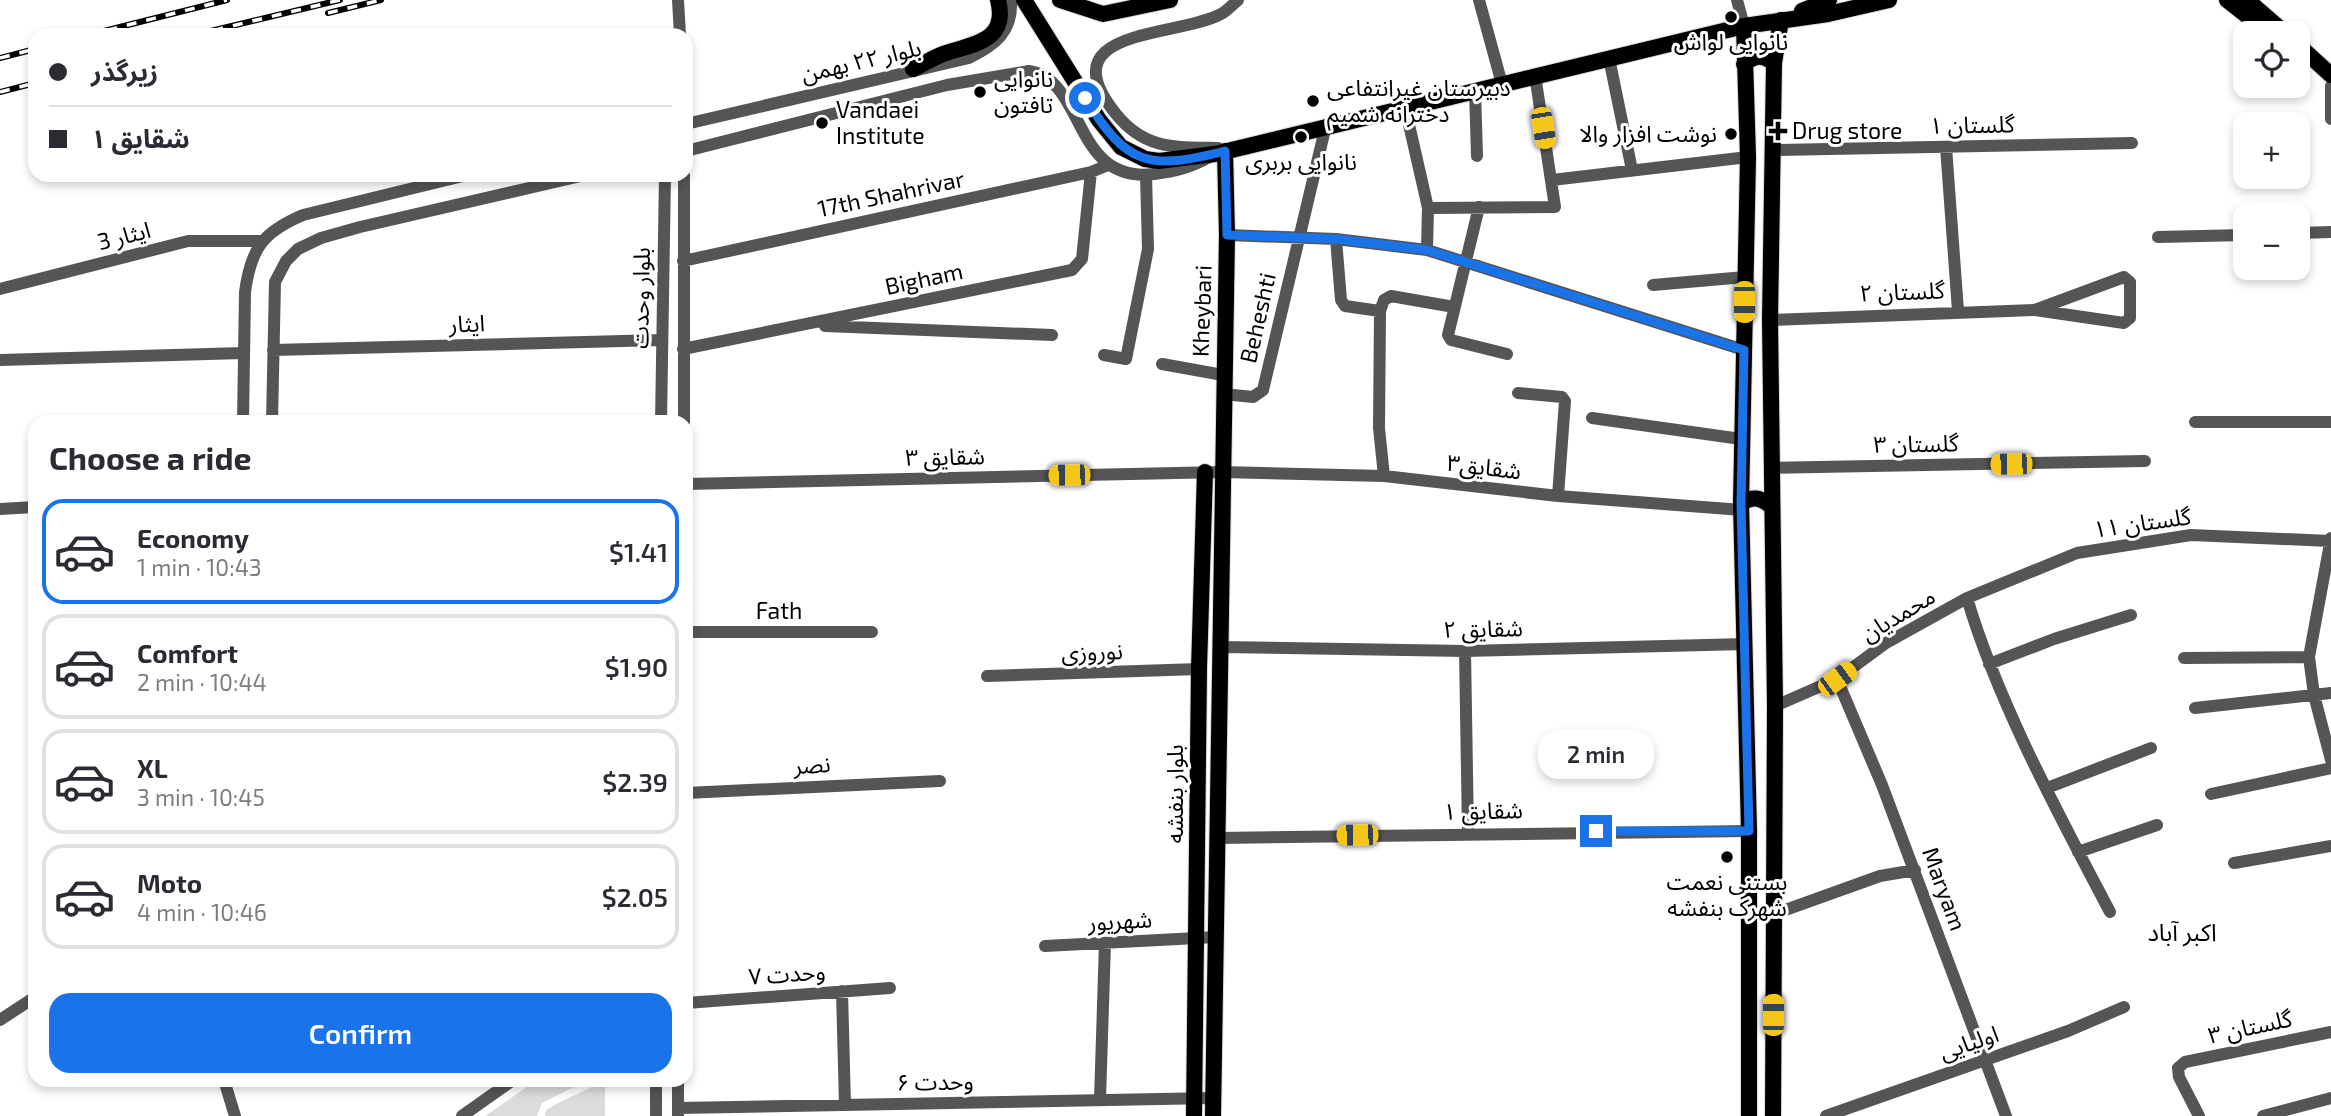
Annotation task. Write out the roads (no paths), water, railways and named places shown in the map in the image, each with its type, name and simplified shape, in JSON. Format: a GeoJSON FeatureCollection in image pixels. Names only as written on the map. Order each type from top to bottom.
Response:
{"type":"FeatureCollection","features":[{"type":"Feature","properties":{"kind":"main road"},"geometry":{"type":"LineString","coordinates":[[913,69],[940,55],[987,40],[997,28],[1001,11],[998,0]]}},
{"type":"Feature","properties":{"kind":"main road"},"geometry":{"type":"LineString","coordinates":[[1024,0],[1099,120],[1121,147],[1145,159],[1159,161],[1225,151],[1744,26],[1889,0]]}},
{"type":"Feature","properties":{"kind":"main road"},"geometry":{"type":"LineString","coordinates":[[1060,0],[1103,14],[1170,0]]}},
{"type":"Feature","properties":{"kind":"main road"},"geometry":{"type":"LineString","coordinates":[[1781,20],[1829,0]]}},
{"type":"Feature","properties":{"kind":"main road"},"geometry":{"type":"LineString","coordinates":[[2227,0],[2254,21]]}},
{"type":"Feature","properties":{"kind":"main road"},"geometry":{"type":"LineString","coordinates":[[2247,0],[2271,21]]}},
{"type":"Feature","properties":{"kind":"main road"},"geometry":{"type":"LineString","coordinates":[[1773,1116],[1776,706],[1770,320],[1774,63],[1781,20]]}},
{"type":"Feature","properties":{"kind":"main road"},"geometry":{"type":"LineString","coordinates":[[1744,26],[1748,157],[1741,506],[1749,831],[1749,1116]]}},
{"type":"Feature","properties":{"kind":"main road"},"geometry":{"type":"LineString","coordinates":[[1744,64],[1753,57],[1765,56],[1774,63]]}},
{"type":"Feature","properties":{"kind":"main road"},"geometry":{"type":"LineString","coordinates":[[2310,60],[2331,85]]}},
{"type":"Feature","properties":{"kind":"main road"},"geometry":{"type":"LineString","coordinates":[[2310,68],[2331,85]]}},
{"type":"Feature","properties":{"kind":"main road","name":"Kheybari"},"geometry":{"type":"LineString","coordinates":[[1222,472],[1227,235],[1225,151]]}},
{"type":"Feature","properties":{"kind":"main road","name":"بلوار بنفشه"},"geometry":{"type":"LineString","coordinates":[[1194,1116],[1199,669],[1205,472]]}},
{"type":"Feature","properties":{"kind":"main road","name":"بلوار بنفشه"},"geometry":{"type":"LineString","coordinates":[[1213,1116],[1222,472]]}},
{"type":"Feature","properties":{"kind":"main road"},"geometry":{"type":"LineString","coordinates":[[1741,478],[1749,486],[1758,488],[1771,474]]}},
{"type":"Feature","properties":{"kind":"main road"},"geometry":{"type":"LineString","coordinates":[[1741,506],[1751,498],[1761,498],[1771,506]]}},
{"type":"Feature","properties":{"kind":"main road"},"geometry":{"type":"LineString","coordinates":[[1203,544],[1213,552],[1222,545]]}},
{"type":"Feature","properties":{"kind":"main road"},"geometry":{"type":"LineString","coordinates":[[1202,574],[1213,568],[1221,575]]}},
{"type":"Feature","properties":{"kind":"main road"},"geometry":{"type":"LineString","coordinates":[[1749,952],[1761,961],[1774,952]]}},
{"type":"Feature","properties":{"kind":"main road"},"geometry":{"type":"LineString","coordinates":[[1749,990],[1761,981],[1773,989]]}},
{"type":"Feature","properties":{"kind":"street"},"geometry":{"type":"LineString","coordinates":[[678,0],[680,28]]}},
{"type":"Feature","properties":{"kind":"street","name":"بلوار ۲۲ بهمن"},"geometry":{"type":"LineString","coordinates":[[693,122],[969,58],[993,46],[1007,29],[1012,0]]}},
{"type":"Feature","properties":{"kind":"street"},"geometry":{"type":"LineString","coordinates":[[1225,151],[1170,147],[1137,136],[1111,107],[1096,70],[1100,55],[1116,43],[1221,14],[1238,0]]}},
{"type":"Feature","properties":{"kind":"street"},"geometry":{"type":"LineString","coordinates":[[1479,0],[1502,84]]}},
{"type":"Feature","properties":{"kind":"street"},"geometry":{"type":"LineString","coordinates":[[1737,0],[1744,26]]}},
{"type":"Feature","properties":{"kind":"street"},"geometry":{"type":"LineString","coordinates":[[1609,58],[1632,170]]}},
{"type":"Feature","properties":{"kind":"street","name":"بلوار ۲۲ بهمن"},"geometry":{"type":"LineString","coordinates":[[693,149],[1007,73],[1041,73],[1053,82],[1094,152],[1108,165]]}},
{"type":"Feature","properties":{"kind":"street"},"geometry":{"type":"LineString","coordinates":[[1427,208],[1555,207],[1535,75]]}},
{"type":"Feature","properties":{"kind":"street"},"geometry":{"type":"LineString","coordinates":[[871,80],[876,103]]}},
{"type":"Feature","properties":{"kind":"street"},"geometry":{"type":"LineString","coordinates":[[2331,85],[2331,119]]}},
{"type":"Feature","properties":{"kind":"street"},"geometry":{"type":"LineString","coordinates":[[1475,90],[1477,156]]}},
{"type":"Feature","properties":{"kind":"street"},"geometry":{"type":"LineString","coordinates":[[1405,107],[1427,208],[1427,250]]}},
{"type":"Feature","properties":{"kind":"street","name":"Beheshti"},"geometry":{"type":"LineString","coordinates":[[1223,394],[1258,396],[1263,390],[1326,125]]}},
{"type":"Feature","properties":{"kind":"street","name":"گلستان ۱"},"geometry":{"type":"LineString","coordinates":[[1772,150],[2132,144]]}},
{"type":"Feature","properties":{"kind":"street"},"geometry":{"type":"LineString","coordinates":[[1946,147],[1958,312]]}},
{"type":"Feature","properties":{"kind":"street"},"geometry":{"type":"LineString","coordinates":[[1108,165],[1146,175],[1196,165],[1225,151]]}},
{"type":"Feature","properties":{"kind":"street"},"geometry":{"type":"LineString","coordinates":[[1552,180],[1748,157]]}},
{"type":"Feature","properties":{"kind":"street","name":"17th Shahrivar"},"geometry":{"type":"LineString","coordinates":[[683,261],[1091,172],[1108,165]]}},
{"type":"Feature","properties":{"kind":"street","name":"Bigham"},"geometry":{"type":"LineString","coordinates":[[683,349],[1072,270],[1082,259],[1091,172]]}},
{"type":"Feature","properties":{"kind":"street"},"geometry":{"type":"LineString","coordinates":[[1104,355],[1126,359],[1148,249],[1146,175]]}},
{"type":"Feature","properties":{"kind":"street"},"geometry":{"type":"LineString","coordinates":[[243,415],[243,353],[248,271],[261,241],[279,225],[303,215],[438,182]]}},
{"type":"Feature","properties":{"kind":"street"},"geometry":{"type":"LineString","coordinates":[[272,415],[275,282],[286,261],[298,249],[320,238],[360,227],[555,182]]}},
{"type":"Feature","properties":{"kind":"street","name":"بلوار وحدت"},"geometry":{"type":"LineString","coordinates":[[661,415],[665,182]]}},
{"type":"Feature","properties":{"kind":"street"},"geometry":{"type":"LineString","coordinates":[[664,191],[675,182],[684,189]]}},
{"type":"Feature","properties":{"kind":"street","name":"بلوار وحدت"},"geometry":{"type":"LineString","coordinates":[[684,182],[684,415]]}},
{"type":"Feature","properties":{"kind":"street"},"geometry":{"type":"LineString","coordinates":[[1479,207],[1464,260],[1448,338],[1507,354]]}},
{"type":"Feature","properties":{"kind":"street"},"geometry":{"type":"LineString","coordinates":[[2310,233],[2331,232]]}},
{"type":"Feature","properties":{"kind":"street"},"geometry":{"type":"LineString","coordinates":[[1227,235],[1336,239],[1427,250],[1744,350]]}},
{"type":"Feature","properties":{"kind":"street"},"geometry":{"type":"LineString","coordinates":[[2158,237],[2233,235]]}},
{"type":"Feature","properties":{"kind":"street"},"geometry":{"type":"LineString","coordinates":[[1336,239],[1342,303],[1380,311]]}},
{"type":"Feature","properties":{"kind":"street","name":"ایثار 3"},"geometry":{"type":"LineString","coordinates":[[0,289],[188,241],[261,241]]}},
{"type":"Feature","properties":{"kind":"street"},"geometry":{"type":"LineString","coordinates":[[1653,285],[1745,277]]}},
{"type":"Feature","properties":{"kind":"street","name":"گلستان ۲"},"geometry":{"type":"LineString","coordinates":[[1770,320],[2035,310],[2124,323],[2130,318],[2130,282],[2124,277],[2035,310]]}},
{"type":"Feature","properties":{"kind":"street"},"geometry":{"type":"LineString","coordinates":[[1384,476],[1379,428],[1380,311],[1384,300],[1391,296],[1454,307]]}},
{"type":"Feature","properties":{"kind":"street"},"geometry":{"type":"LineString","coordinates":[[805,325],[1052,335]]}},
{"type":"Feature","properties":{"kind":"street","name":"ایثار"},"geometry":{"type":"LineString","coordinates":[[273,350],[661,340]]}},
{"type":"Feature","properties":{"kind":"street"},"geometry":{"type":"LineString","coordinates":[[0,360],[243,353]]}},
{"type":"Feature","properties":{"kind":"street"},"geometry":{"type":"LineString","coordinates":[[1161,364],[1223,375]]}},
{"type":"Feature","properties":{"kind":"street"},"geometry":{"type":"LineString","coordinates":[[1518,393],[1562,397],[1565,401],[1558,496]]}},
{"type":"Feature","properties":{"kind":"street"},"geometry":{"type":"LineString","coordinates":[[1592,418],[1741,439]]}},
{"type":"Feature","properties":{"kind":"street"},"geometry":{"type":"LineString","coordinates":[[2195,422],[2331,422]]}},
{"type":"Feature","properties":{"kind":"street","name":"گلستان ۳"},"geometry":{"type":"LineString","coordinates":[[1771,474],[2145,461]]}},
{"type":"Feature","properties":{"kind":"street","name":"شقایق۳"},"geometry":{"type":"LineString","coordinates":[[1222,472],[1384,476],[1558,496],[1741,506]]}},
{"type":"Feature","properties":{"kind":"street","name":"شقایق ۳"},"geometry":{"type":"LineString","coordinates":[[693,484],[1222,472]]}},
{"type":"Feature","properties":{"kind":"street"},"geometry":{"type":"LineString","coordinates":[[0,509],[28,507]]}},
{"type":"Feature","properties":{"kind":"street","name":"گلستان ۱۱"},"geometry":{"type":"LineString","coordinates":[[1967,597],[2077,553],[2178,537],[2331,540]]}},
{"type":"Feature","properties":{"kind":"street"},"geometry":{"type":"LineString","coordinates":[[2331,540],[2309,657],[2314,695],[2331,760]]}},
{"type":"Feature","properties":{"kind":"street"},"geometry":{"type":"LineString","coordinates":[[1967,597],[1989,664],[2078,852],[2110,912]]}},
{"type":"Feature","properties":{"kind":"street","name":"محمدیان"},"geometry":{"type":"LineString","coordinates":[[1776,706],[1837,679],[1886,643],[1967,597]]}},
{"type":"Feature","properties":{"kind":"street"},"geometry":{"type":"LineString","coordinates":[[1989,664],[2054,639],[2131,615]]}},
{"type":"Feature","properties":{"kind":"street","name":"Fath"},"geometry":{"type":"LineString","coordinates":[[693,632],[872,632]]}},
{"type":"Feature","properties":{"kind":"street","name":"شقایق ۲"},"geometry":{"type":"LineString","coordinates":[[1220,647],[1465,651],[1746,644]]}},
{"type":"Feature","properties":{"kind":"street"},"geometry":{"type":"LineString","coordinates":[[1465,651],[1468,832]]}},
{"type":"Feature","properties":{"kind":"street"},"geometry":{"type":"LineString","coordinates":[[2183,658],[2309,657]]}},
{"type":"Feature","properties":{"kind":"street","name":"نوروزی"},"geometry":{"type":"LineString","coordinates":[[987,676],[1199,669]]}},
{"type":"Feature","properties":{"kind":"street","name":"Maryam"},"geometry":{"type":"LineString","coordinates":[[1837,679],[1915,870],[2006,1116]]}},
{"type":"Feature","properties":{"kind":"street"},"geometry":{"type":"LineString","coordinates":[[2195,708],[2331,692]]}},
{"type":"Feature","properties":{"kind":"street"},"geometry":{"type":"LineString","coordinates":[[2047,788],[2151,748]]}},
{"type":"Feature","properties":{"kind":"street"},"geometry":{"type":"LineString","coordinates":[[2211,794],[2331,768]]}},
{"type":"Feature","properties":{"kind":"street","name":"نصر"},"geometry":{"type":"LineString","coordinates":[[693,793],[940,781]]}},
{"type":"Feature","properties":{"kind":"street"},"geometry":{"type":"LineString","coordinates":[[2078,852],[2157,825]]}},
{"type":"Feature","properties":{"kind":"street","name":"شقایق ۱"},"geometry":{"type":"LineString","coordinates":[[1218,838],[1468,832],[1749,831]]}},
{"type":"Feature","properties":{"kind":"street"},"geometry":{"type":"LineString","coordinates":[[2234,863],[2331,846]]}},
{"type":"Feature","properties":{"kind":"street"},"geometry":{"type":"LineString","coordinates":[[1774,914],[1880,876],[1915,870]]}},
{"type":"Feature","properties":{"kind":"street","name":"شهریور"},"geometry":{"type":"LineString","coordinates":[[1045,946],[1216,937]]}},
{"type":"Feature","properties":{"kind":"street"},"geometry":{"type":"LineString","coordinates":[[1100,1099],[1105,943]]}},
{"type":"Feature","properties":{"kind":"street","name":"وحدت ۷"},"geometry":{"type":"LineString","coordinates":[[693,1002],[890,988]]}},
{"type":"Feature","properties":{"kind":"street"},"geometry":{"type":"LineString","coordinates":[[842,991],[845,1105]]}},
{"type":"Feature","properties":{"kind":"street"},"geometry":{"type":"LineString","coordinates":[[0,1020],[28,1002]]}},
{"type":"Feature","properties":{"kind":"street","name":"اولیایی"},"geometry":{"type":"LineString","coordinates":[[1826,1116],[2068,1031],[2124,1007]]}},
{"type":"Feature","properties":{"kind":"street","name":"گلستان ۳"},"geometry":{"type":"LineString","coordinates":[[2199,1116],[2179,1077],[2178,1068],[2185,1062],[2331,1032]]}},
{"type":"Feature","properties":{"kind":"street"},"geometry":{"type":"LineString","coordinates":[[226,1087],[235,1116]]}},
{"type":"Feature","properties":{"kind":"street"},"geometry":{"type":"LineString","coordinates":[[462,1116],[503,1087]]}},
{"type":"Feature","properties":{"kind":"street"},"geometry":{"type":"LineString","coordinates":[[656,1087],[656,1116]]}},
{"type":"Feature","properties":{"kind":"street"},"geometry":{"type":"LineString","coordinates":[[678,1087],[678,1112]]}},
{"type":"Feature","properties":{"kind":"street","name":"وحدت ۶"},"geometry":{"type":"LineString","coordinates":[[678,1112],[845,1105],[1213,1098]]}},
{"type":"Feature","properties":{"kind":"street"},"geometry":{"type":"LineString","coordinates":[[2263,1116],[2331,1098]]}},
{"type":"Feature","properties":{"kind":"railway"},"geometry":{"type":"LineString","coordinates":[[116,28],[227,0]]}},
{"type":"Feature","properties":{"kind":"railway"},"geometry":{"type":"LineString","coordinates":[[223,28],[340,0]]}},
{"type":"Feature","properties":{"kind":"railway"},"geometry":{"type":"LineString","coordinates":[[328,13],[381,0]]}},
{"type":"Feature","properties":{"kind":"railway"},"geometry":{"type":"LineString","coordinates":[[0,58],[28,51]]}},
{"type":"Feature","properties":{"kind":"railway"},"geometry":{"type":"LineString","coordinates":[[0,92],[28,85]]}},
{"type":"Feature","properties":{"kind":"place","name":"نانوایی لواش"},"geometry":{"type":"Point","coordinates":[1731,17]}},
{"type":"Feature","properties":{"kind":"place","name":"نانوایی تافتون"},"geometry":{"type":"Point","coordinates":[980,92]}},
{"type":"Feature","properties":{"kind":"place","name":"دبیرستان غیرانتفاعی دخترانه شمیم"},"geometry":{"type":"Point","coordinates":[1313,101]}},
{"type":"Feature","properties":{"kind":"place","name":"Vandaei Institute"},"geometry":{"type":"Point","coordinates":[822,123]}},
{"type":"Feature","properties":{"kind":"place","name":"Drug store"},"geometry":{"type":"Point","coordinates":[1778,131]}},
{"type":"Feature","properties":{"kind":"place","name":"نوشت افزار والا"},"geometry":{"type":"Point","coordinates":[1731,134]}},
{"type":"Feature","properties":{"kind":"place","name":"نانوایی بربری"},"geometry":{"type":"Point","coordinates":[1301,137]}},
{"type":"Feature","properties":{"kind":"place","name":"بستنی نعمت شهرک بنفشه"},"geometry":{"type":"Point","coordinates":[1727,857]}},
{"type":"Feature","properties":{"kind":"district","name":"اکبر آباد"},"geometry":{"type":"Point","coordinates":[2182,933]}}]}
